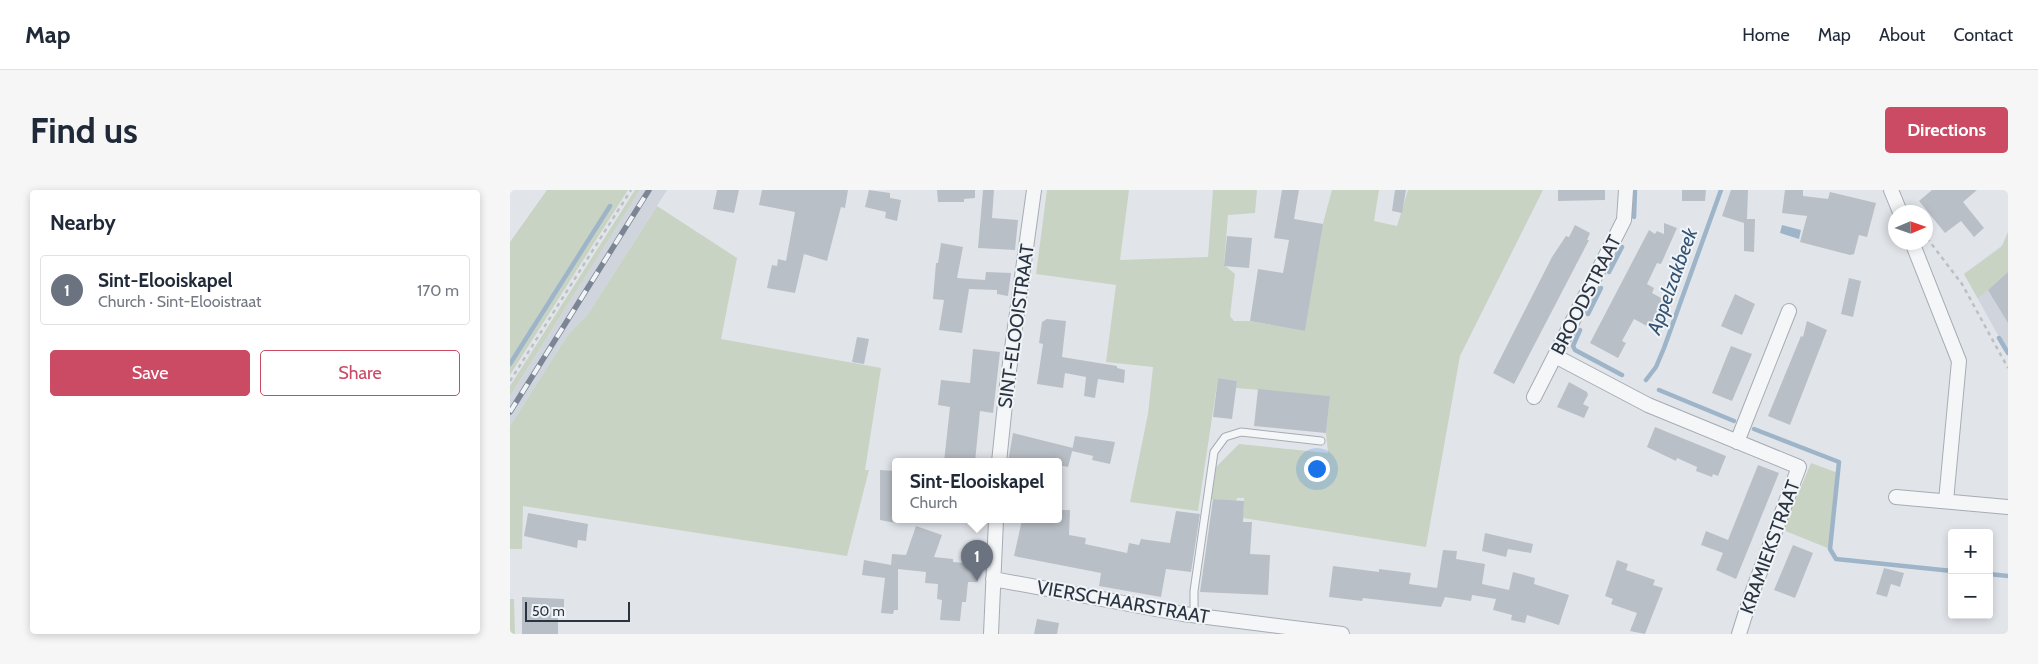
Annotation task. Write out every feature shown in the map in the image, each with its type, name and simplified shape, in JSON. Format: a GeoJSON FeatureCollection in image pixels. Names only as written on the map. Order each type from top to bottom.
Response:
{"type":"FeatureCollection","features":[{"type":"Feature","properties":{"kind":"street","name":"SINT-ELOOISTRAAT"},"geometry":{"type":"LineString","coordinates":[[999,458],[1006,394],[1034,190]]}},
{"type":"Feature","properties":{"kind":"street","name":"BROODSTRAAT"},"geometry":{"type":"LineString","coordinates":[[1534,397],[1624,220],[1626,190]]}},
{"type":"Feature","properties":{"kind":"street"},"geometry":{"type":"LineString","coordinates":[[1891,190],[1897,205]]}},
{"type":"Feature","properties":{"kind":"street"},"geometry":{"type":"LineString","coordinates":[[1915,250],[1959,361],[1946,501]]}},
{"type":"Feature","properties":{"kind":"street"},"geometry":{"type":"LineString","coordinates":[[1737,442],[1789,311]]}},
{"type":"Feature","properties":{"kind":"street","name":"KRAMIEKSTRAAT"},"geometry":{"type":"LineString","coordinates":[[1556,356],[1648,405],[1799,467],[1751,596],[1740,634]]}},
{"type":"Feature","properties":{"kind":"street"},"geometry":{"type":"LineString","coordinates":[[1896,497],[2008,507]]}},
{"type":"Feature","properties":{"kind":"street"},"geometry":{"type":"LineString","coordinates":[[992,634],[996,523]]}},
{"type":"Feature","properties":{"kind":"street","name":"VIERSCHAARSTRAAT"},"geometry":{"type":"LineString","coordinates":[[994,579],[1194,615],[1342,634]]}},
{"type":"Feature","properties":{"kind":"lane"},"geometry":{"type":"LineString","coordinates":[[1194,615],[1194,591],[1214,452],[1225,437],[1241,432],[1321,440]]}},
{"type":"Feature","properties":{"kind":"path"},"geometry":{"type":"LineString","coordinates":[[510,381],[632,190]]}},
{"type":"Feature","properties":{"kind":"path"},"geometry":{"type":"LineString","coordinates":[[1933,246],[1962,284],[2008,368]]}},
{"type":"Feature","properties":{"kind":"shaded area"},"geometry":{"type":"Polygon","coordinates":[[[640,190],[667,190],[588,314],[567,336],[510,426],[510,396],[640,190]]]}},
{"type":"Feature","properties":{"kind":"shaded area"},"geometry":{"type":"Polygon","coordinates":[[[2008,241],[2008,353],[1964,274],[2008,241]]]}},
{"type":"Feature","properties":{"kind":"green space"},"geometry":{"type":"Polygon","coordinates":[[[547,190],[628,190],[510,375],[510,242],[547,190]]]}},
{"type":"Feature","properties":{"kind":"green space"},"geometry":{"type":"Polygon","coordinates":[[[635,190],[640,190],[510,396],[510,386],[635,190]]]}},
{"type":"Feature","properties":{"kind":"green space"},"geometry":{"type":"Polygon","coordinates":[[[1047,190],[1129,190],[1120,260],[1208,257],[1213,190],[1257,190],[1255,213],[1228,215],[1224,265],[1235,274],[1230,316],[1234,321],[1250,321],[1305,331],[1322,227],[1332,190],[1379,190],[1374,221],[1397,226],[1408,190],[1543,190],[1460,356],[1426,547],[1243,518],[1244,498],[1237,498],[1236,501],[1210,499],[1215,468],[1239,444],[1328,453],[1326,433],[1330,396],[1236,388],[1237,381],[1218,378],[1198,511],[1130,502],[1148,414],[1153,367],[1106,362],[1116,285],[1036,274],[1047,190]]]}},
{"type":"Feature","properties":{"kind":"green space"},"geometry":{"type":"Polygon","coordinates":[[[657,206],[737,258],[721,339],[881,368],[865,470],[869,470],[847,556],[523,506],[522,549],[510,549],[510,426],[567,336],[588,314],[657,206]]]}},
{"type":"Feature","properties":{"kind":"green space"},"geometry":{"type":"Polygon","coordinates":[[[2008,232],[2008,272],[1978,298],[1964,274],[2001,248],[2008,232]]]}},
{"type":"Feature","properties":{"kind":"green space"},"geometry":{"type":"Polygon","coordinates":[[[1811,463],[1838,473],[1830,549],[1783,530],[1811,463]]]}},
{"type":"Feature","properties":{"kind":"green space"},"geometry":{"type":"Polygon","coordinates":[[[510,599],[514,599],[515,634],[510,634],[510,599]]]}},
{"type":"Feature","properties":{"kind":"water"},"geometry":{"type":"Polygon","coordinates":[[[1782,225],[1801,230],[1799,239],[1780,233],[1782,225]]]}},
{"type":"Feature","properties":{"kind":"building"},"geometry":{"type":"Polygon","coordinates":[[[717,190],[739,190],[734,213],[713,209],[717,190]]]}},
{"type":"Feature","properties":{"kind":"building"},"geometry":{"type":"Polygon","coordinates":[[[762,190],[848,190],[845,208],[841,207],[827,261],[804,254],[795,293],[767,288],[772,265],[777,266],[778,259],[786,261],[795,212],[759,205],[762,190]]]}},
{"type":"Feature","properties":{"kind":"building"},"geometry":{"type":"Polygon","coordinates":[[[869,190],[890,193],[890,198],[901,200],[897,221],[885,218],[886,212],[865,207],[869,190]]]}},
{"type":"Feature","properties":{"kind":"building"},"geometry":{"type":"Polygon","coordinates":[[[937,190],[975,190],[975,198],[964,199],[964,202],[938,202],[937,190]]]}},
{"type":"Feature","properties":{"kind":"building"},"geometry":{"type":"Polygon","coordinates":[[[983,190],[994,190],[992,218],[1018,220],[1015,250],[978,248],[983,190]]]}},
{"type":"Feature","properties":{"kind":"building"},"geometry":{"type":"Polygon","coordinates":[[[1282,190],[1299,190],[1294,219],[1323,224],[1305,331],[1250,321],[1258,269],[1283,273],[1289,240],[1274,238],[1282,190]]]}},
{"type":"Feature","properties":{"kind":"building"},"geometry":{"type":"Polygon","coordinates":[[[1395,190],[1406,190],[1402,213],[1392,211],[1395,190]]]}},
{"type":"Feature","properties":{"kind":"building"},"geometry":{"type":"Polygon","coordinates":[[[1558,190],[1605,190],[1605,200],[1558,201],[1558,190]]]}},
{"type":"Feature","properties":{"kind":"building"},"geometry":{"type":"Polygon","coordinates":[[[1682,190],[1706,190],[1705,201],[1682,201],[1682,190]]]}},
{"type":"Feature","properties":{"kind":"building"},"geometry":{"type":"Polygon","coordinates":[[[1731,190],[1748,190],[1747,219],[1755,219],[1754,252],[1744,251],[1744,223],[1722,216],[1731,190]]]}},
{"type":"Feature","properties":{"kind":"building"},"geometry":{"type":"Polygon","coordinates":[[[1785,190],[1803,190],[1803,196],[1828,199],[1830,192],[1876,203],[1867,237],[1859,235],[1854,254],[1850,255],[1800,242],[1807,216],[1782,213],[1785,190]]]}},
{"type":"Feature","properties":{"kind":"building"},"geometry":{"type":"Polygon","coordinates":[[[1932,190],[1977,190],[1963,202],[1984,228],[1974,237],[1961,221],[1945,233],[1933,218],[1933,205],[1922,205],[1919,201],[1932,190]]]}},
{"type":"Feature","properties":{"kind":"building"},"geometry":{"type":"Polygon","coordinates":[[[1664,223],[1677,228],[1661,264],[1657,263],[1647,284],[1654,288],[1652,293],[1672,304],[1656,331],[1634,319],[1622,341],[1626,343],[1618,358],[1590,343],[1649,230],[1655,234],[1657,231],[1664,234],[1664,223]]]}},
{"type":"Feature","properties":{"kind":"building"},"geometry":{"type":"Polygon","coordinates":[[[1575,225],[1590,233],[1587,240],[1589,240],[1514,384],[1493,373],[1552,257],[1566,236],[1569,237],[1575,225]]]}},
{"type":"Feature","properties":{"kind":"building"},"geometry":{"type":"Polygon","coordinates":[[[1227,236],[1252,238],[1249,268],[1224,266],[1227,236]]]}},
{"type":"Feature","properties":{"kind":"building"},"geometry":{"type":"Polygon","coordinates":[[[941,243],[963,247],[957,278],[985,280],[986,272],[1011,273],[1008,296],[997,294],[997,290],[969,289],[962,333],[939,330],[944,300],[933,299],[936,263],[938,263],[941,243]]]}},
{"type":"Feature","properties":{"kind":"building"},"geometry":{"type":"Polygon","coordinates":[[[2008,272],[2008,323],[1988,290],[2008,272]]]}},
{"type":"Feature","properties":{"kind":"building"},"geometry":{"type":"Polygon","coordinates":[[[1849,278],[1861,281],[1853,317],[1841,314],[1849,278]]]}},
{"type":"Feature","properties":{"kind":"building"},"geometry":{"type":"Polygon","coordinates":[[[1735,294],[1755,304],[1742,335],[1721,326],[1735,294]]]}},
{"type":"Feature","properties":{"kind":"building"},"geometry":{"type":"Polygon","coordinates":[[[1047,319],[1066,321],[1062,357],[1117,366],[1117,368],[1125,370],[1124,383],[1098,379],[1095,398],[1084,396],[1086,377],[1065,373],[1063,388],[1037,384],[1043,344],[1039,343],[1042,322],[1047,319]]]}},
{"type":"Feature","properties":{"kind":"building"},"geometry":{"type":"Polygon","coordinates":[[[1807,321],[1827,330],[1790,425],[1768,416],[1801,336],[1803,337],[1807,321]]]}},
{"type":"Feature","properties":{"kind":"building"},"geometry":{"type":"Polygon","coordinates":[[[857,337],[869,339],[864,364],[852,362],[857,337]]]}},
{"type":"Feature","properties":{"kind":"building"},"geometry":{"type":"Polygon","coordinates":[[[1731,346],[1752,354],[1732,401],[1712,393],[1731,346]]]}},
{"type":"Feature","properties":{"kind":"building"},"geometry":{"type":"Polygon","coordinates":[[[973,349],[1000,352],[993,413],[980,411],[975,458],[944,458],[950,407],[938,405],[941,380],[970,383],[973,349]]]}},
{"type":"Feature","properties":{"kind":"building"},"geometry":{"type":"Polygon","coordinates":[[[1218,378],[1237,381],[1232,419],[1213,417],[1218,378]]]}},
{"type":"Feature","properties":{"kind":"building"},"geometry":{"type":"Polygon","coordinates":[[[1569,382],[1587,392],[1588,395],[1583,404],[1589,407],[1584,418],[1557,407],[1569,382]]]}},
{"type":"Feature","properties":{"kind":"building"},"geometry":{"type":"Polygon","coordinates":[[[1258,389],[1330,396],[1326,433],[1254,426],[1258,389]]]}},
{"type":"Feature","properties":{"kind":"building"},"geometry":{"type":"Polygon","coordinates":[[[1655,427],[1726,456],[1718,476],[1713,474],[1712,477],[1696,471],[1697,467],[1677,458],[1676,461],[1647,447],[1655,427]]]}},
{"type":"Feature","properties":{"kind":"building"},"geometry":{"type":"Polygon","coordinates":[[[1013,433],[1073,448],[1068,467],[1062,466],[1062,458],[1009,458],[1013,433]]]}},
{"type":"Feature","properties":{"kind":"building"},"geometry":{"type":"Polygon","coordinates":[[[1075,436],[1115,442],[1110,464],[1092,460],[1093,456],[1072,451],[1075,436]]]}},
{"type":"Feature","properties":{"kind":"building"},"geometry":{"type":"Polygon","coordinates":[[[1758,465],[1779,473],[1736,579],[1716,570],[1723,553],[1701,545],[1706,531],[1728,540],[1758,465]]]}},
{"type":"Feature","properties":{"kind":"building"},"geometry":{"type":"Polygon","coordinates":[[[880,470],[892,471],[892,522],[880,520],[880,470]]]}},
{"type":"Feature","properties":{"kind":"building"},"geometry":{"type":"Polygon","coordinates":[[[1213,499],[1244,501],[1243,522],[1252,522],[1250,554],[1270,555],[1268,595],[1200,592],[1213,499]]]}},
{"type":"Feature","properties":{"kind":"building"},"geometry":{"type":"Polygon","coordinates":[[[1062,510],[1070,510],[1069,535],[1086,538],[1085,544],[1127,553],[1129,543],[1139,545],[1141,539],[1170,543],[1176,511],[1200,514],[1191,572],[1166,569],[1161,597],[1099,586],[1101,573],[1014,556],[1021,523],[1062,523],[1062,510]]]}},
{"type":"Feature","properties":{"kind":"building"},"geometry":{"type":"Polygon","coordinates":[[[528,513],[588,524],[586,541],[578,540],[577,548],[524,536],[528,513]]]}},
{"type":"Feature","properties":{"kind":"building"},"geometry":{"type":"Polygon","coordinates":[[[916,526],[942,535],[934,557],[953,559],[953,562],[977,564],[978,582],[968,582],[966,602],[962,602],[960,621],[940,620],[942,600],[937,599],[938,584],[925,583],[926,572],[898,569],[898,610],[894,610],[893,614],[881,613],[885,578],[862,575],[864,560],[891,565],[892,554],[906,555],[916,526]]]}},
{"type":"Feature","properties":{"kind":"building"},"geometry":{"type":"Polygon","coordinates":[[[1485,533],[1533,544],[1531,553],[1508,549],[1506,557],[1482,551],[1485,533]]]}},
{"type":"Feature","properties":{"kind":"building"},"geometry":{"type":"Polygon","coordinates":[[[1793,545],[1813,553],[1795,598],[1774,590],[1793,545]]]}},
{"type":"Feature","properties":{"kind":"building"},"geometry":{"type":"Polygon","coordinates":[[[1443,550],[1457,551],[1456,559],[1485,564],[1482,584],[1509,590],[1513,572],[1535,578],[1534,584],[1569,595],[1559,625],[1527,615],[1525,623],[1511,620],[1512,615],[1493,610],[1496,599],[1472,595],[1471,601],[1445,597],[1441,607],[1363,598],[1362,601],[1329,597],[1333,566],[1379,572],[1379,569],[1411,573],[1409,584],[1437,588],[1443,550]]]}},
{"type":"Feature","properties":{"kind":"building"},"geometry":{"type":"Polygon","coordinates":[[[1617,560],[1628,564],[1626,570],[1655,580],[1653,585],[1663,588],[1645,634],[1630,631],[1637,613],[1611,604],[1613,599],[1605,596],[1617,560]]]}},
{"type":"Feature","properties":{"kind":"building"},"geometry":{"type":"Polygon","coordinates":[[[1884,568],[1904,573],[1900,587],[1891,584],[1887,597],[1876,594],[1884,568]]]}},
{"type":"Feature","properties":{"kind":"building"},"geometry":{"type":"Polygon","coordinates":[[[522,597],[564,599],[564,611],[558,611],[558,634],[522,634],[522,597]]]}},
{"type":"Feature","properties":{"kind":"building"},"geometry":{"type":"Polygon","coordinates":[[[1037,619],[1059,623],[1057,634],[1034,634],[1037,619]]]}},
{"type":"Feature","properties":{"kind":"waterway"},"geometry":{"type":"LineString","coordinates":[[1634,217],[1635,190]]}},
{"type":"Feature","properties":{"kind":"waterway","name":"Appelzakbeek"},"geometry":{"type":"LineString","coordinates":[[1646,380],[1656,367],[1664,348],[1721,190]]}},
{"type":"Feature","properties":{"kind":"waterway"},"geometry":{"type":"LineString","coordinates":[[510,364],[610,206]]}},
{"type":"Feature","properties":{"kind":"waterway"},"geometry":{"type":"LineString","coordinates":[[1609,272],[1622,247]]}},
{"type":"Feature","properties":{"kind":"waterway"},"geometry":{"type":"LineString","coordinates":[[1588,314],[1601,288]]}},
{"type":"Feature","properties":{"kind":"waterway"},"geometry":{"type":"LineString","coordinates":[[1580,330],[1573,346],[1575,350],[1622,375]]}},
{"type":"Feature","properties":{"kind":"waterway"},"geometry":{"type":"LineString","coordinates":[[1999,338],[2008,353]]}},
{"type":"Feature","properties":{"kind":"waterway","name":"Appelzakbeek"},"geometry":{"type":"LineString","coordinates":[[1659,390],[1734,421]]}},
{"type":"Feature","properties":{"kind":"waterway"},"geometry":{"type":"LineString","coordinates":[[1754,429],[1839,462],[1830,549],[1836,559],[1948,571]]}},
{"type":"Feature","properties":{"kind":"waterway"},"geometry":{"type":"LineString","coordinates":[[1993,574],[2008,576]]}},
{"type":"Feature","properties":{"kind":"railway"},"geometry":{"type":"LineString","coordinates":[[510,412],[649,190]]}},
{"type":"Feature","properties":{"kind":"place","name":"Sint-Elooiskapel"},"geometry":{"type":"Point","coordinates":[977,581]}}]}
